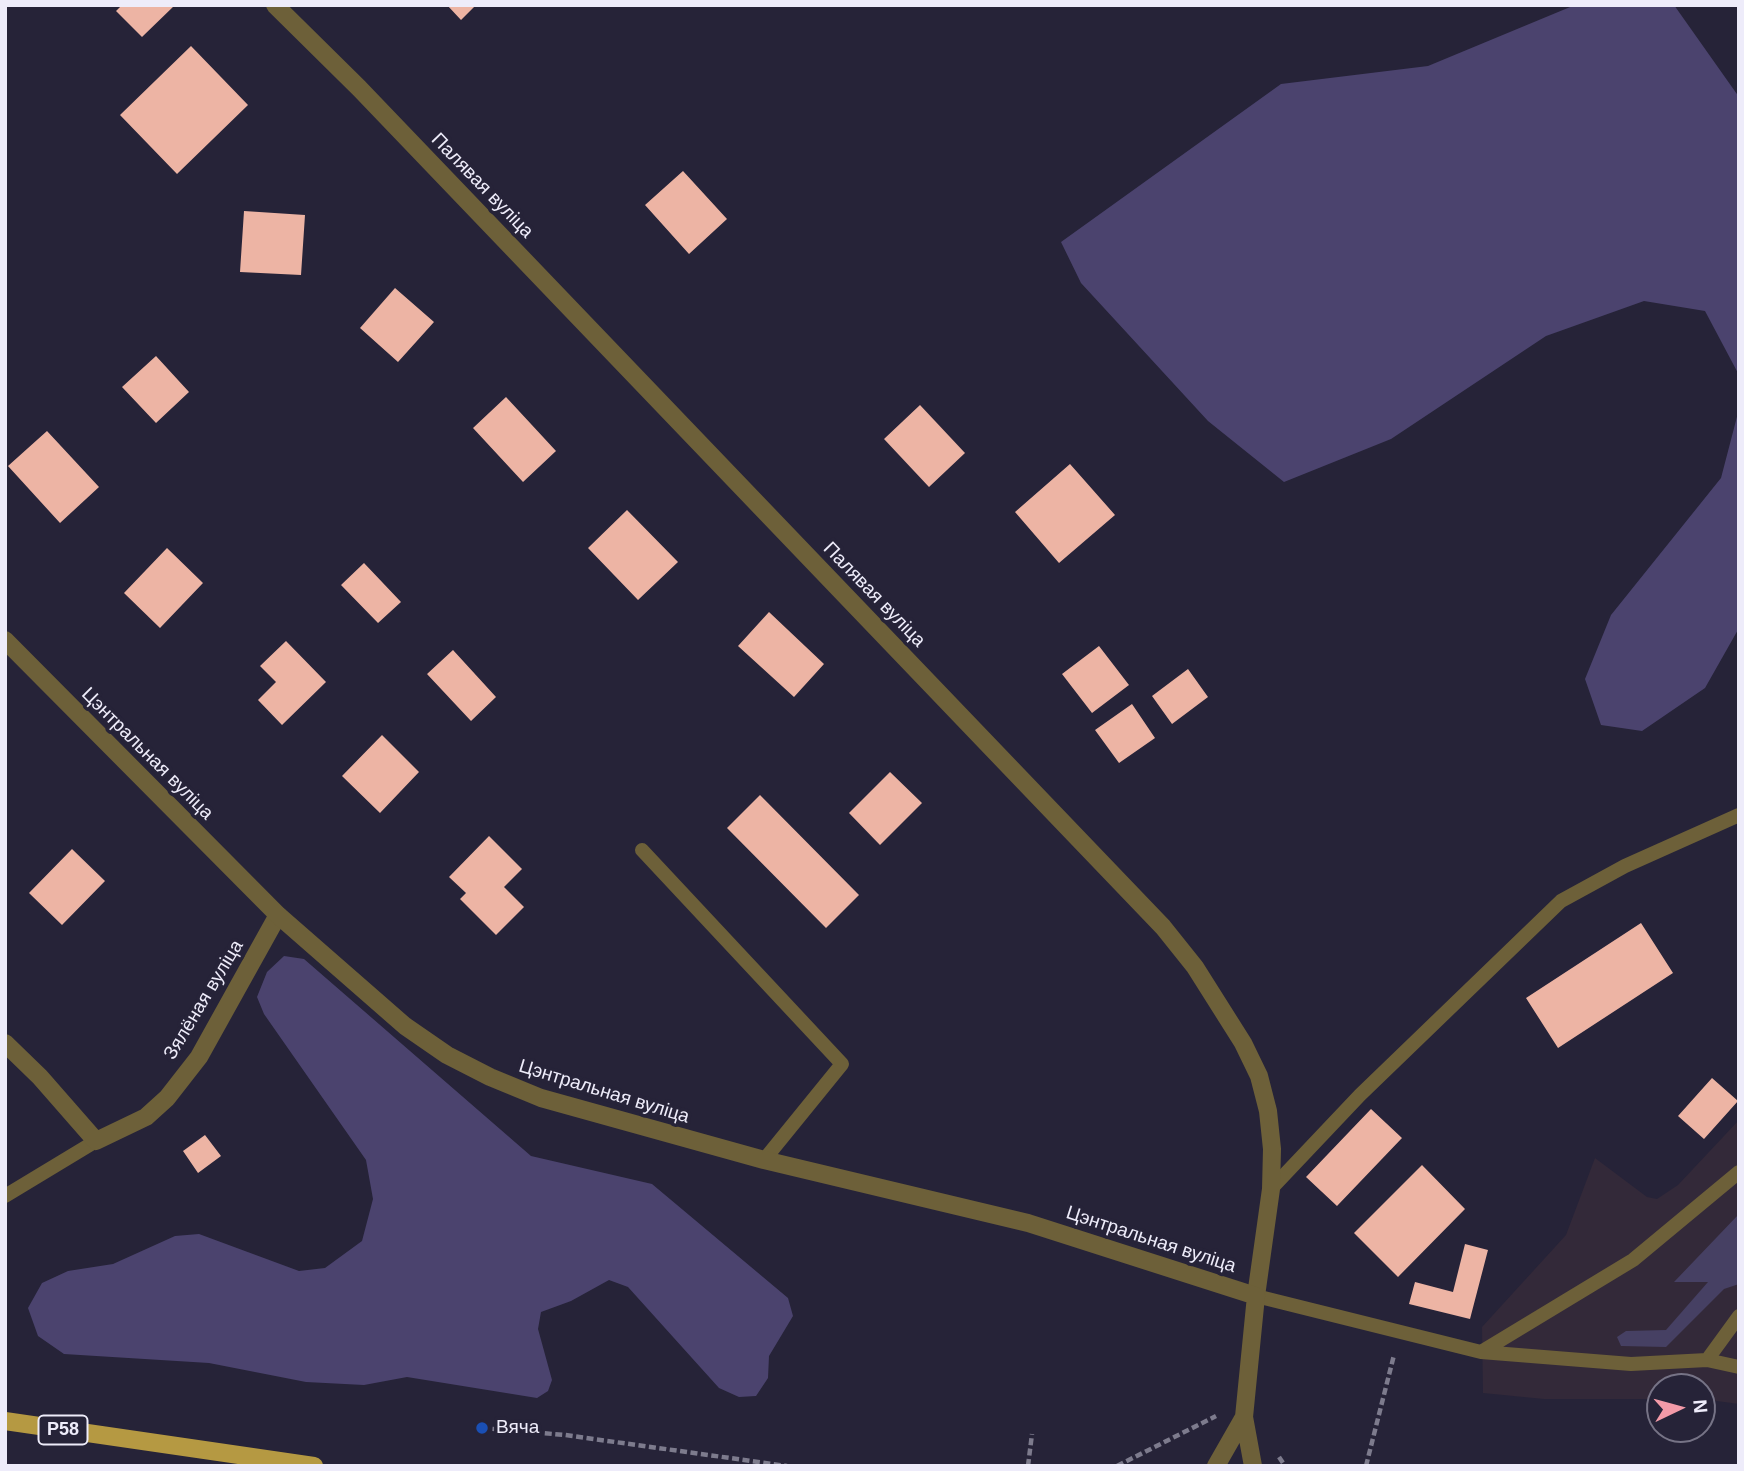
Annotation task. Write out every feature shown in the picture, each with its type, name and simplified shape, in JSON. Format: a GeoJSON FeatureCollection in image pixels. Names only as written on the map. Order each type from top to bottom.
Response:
{"type":"FeatureCollection","features":[{"type":"Feature","properties":{"kind":"main road","name":"Р58"},"geometry":{"type":"LineString","coordinates":[[5,1421],[314,1466]]}},
{"type":"Feature","properties":{"kind":"street","name":"Палявая вуліца"},"geometry":{"type":"LineString","coordinates":[[275,5],[359,88],[1163,927],[1224,1009],[1259,1076],[1270,1124],[1271,1189],[1256,1296],[1244,1417]]}},
{"type":"Feature","properties":{"kind":"street","name":"Цэнтральная вуліца"},"geometry":{"type":"LineString","coordinates":[[5,640],[278,915],[405,1026],[447,1055],[490,1077],[541,1098],[764,1160],[1028,1223],[1256,1296]]}},
{"type":"Feature","properties":{"kind":"street","name":"Зялёная вуліца"},"geometry":{"type":"LineString","coordinates":[[96,1141],[146,1118],[167,1098],[199,1057],[278,915]]}},
{"type":"Feature","properties":{"kind":"street"},"geometry":{"type":"LineString","coordinates":[[5,1043],[40,1077],[96,1141]]}},
{"type":"Feature","properties":{"kind":"street"},"geometry":{"type":"LineString","coordinates":[[1216,1466],[1244,1417]]}},
{"type":"Feature","properties":{"kind":"street"},"geometry":{"type":"LineString","coordinates":[[1244,1417],[1253,1466]]}},
{"type":"Feature","properties":{"kind":"lane"},"geometry":{"type":"LineString","coordinates":[[1271,1189],[1360,1095],[1561,901],[1625,866],[1739,815]]}},
{"type":"Feature","properties":{"kind":"lane"},"geometry":{"type":"LineString","coordinates":[[642,850],[842,1064],[764,1160]]}},
{"type":"Feature","properties":{"kind":"lane"},"geometry":{"type":"LineString","coordinates":[[5,1196],[96,1141]]}},
{"type":"Feature","properties":{"kind":"lane"},"geometry":{"type":"LineString","coordinates":[[1481,1352],[1633,1260],[1739,1172]]}},
{"type":"Feature","properties":{"kind":"lane"},"geometry":{"type":"LineString","coordinates":[[1256,1296],[1481,1352],[1631,1364],[1707,1360],[1736,1365]]}},
{"type":"Feature","properties":{"kind":"lane"},"geometry":{"type":"LineString","coordinates":[[1707,1360],[1739,1316]]}},
{"type":"Feature","properties":{"kind":"path"},"geometry":{"type":"LineString","coordinates":[[1366,1466],[1400,1332]]}},
{"type":"Feature","properties":{"kind":"path"},"geometry":{"type":"LineString","coordinates":[[482,1428],[565,1435],[787,1466]]}},
{"type":"Feature","properties":{"kind":"path"},"geometry":{"type":"LineString","coordinates":[[1028,1466],[1031,1434]]}},
{"type":"Feature","properties":{"kind":"shaded area"},"geometry":{"type":"Polygon","coordinates":[[[1575,5],[1674,5],[1739,97],[1739,375],[1705,311],[1644,301],[1546,336],[1391,439],[1284,482],[1208,421],[1081,283],[1061,242],[1281,84],[1428,66],[1575,5]]]}},
{"type":"Feature","properties":{"kind":"shaded area"},"geometry":{"type":"Polygon","coordinates":[[[1739,409],[1739,628],[1705,688],[1642,731],[1601,725],[1585,679],[1611,615],[1721,478],[1739,409]]]}},
{"type":"Feature","properties":{"kind":"shaded area"},"geometry":{"type":"Polygon","coordinates":[[[284,956],[304,959],[531,1156],[652,1184],[788,1298],[793,1316],[769,1356],[768,1378],[756,1396],[739,1397],[719,1388],[628,1287],[609,1280],[571,1301],[541,1312],[538,1329],[552,1380],[548,1391],[537,1398],[407,1377],[364,1385],[306,1382],[209,1363],[64,1354],[38,1336],[28,1308],[42,1283],[68,1271],[113,1264],[175,1236],[199,1234],[299,1271],[325,1268],[362,1241],[373,1199],[366,1160],[264,1014],[257,997],[267,972],[284,956]]]}},
{"type":"Feature","properties":{"kind":"shaded area"},"geometry":{"type":"Polygon","coordinates":[[[1739,1120],[1739,1404],[1716,1401],[1716,1373],[1646,1373],[1646,1399],[1544,1399],[1483,1393],[1482,1327],[1566,1235],[1595,1158],[1647,1197],[1657,1199],[1678,1185],[1739,1120]]]}},
{"type":"Feature","properties":{"kind":"shaded area"},"geometry":{"type":"Polygon","coordinates":[[[1739,1214],[1739,1284],[1724,1289],[1666,1347],[1621,1346],[1617,1337],[1626,1331],[1666,1330],[1708,1282],[1674,1282],[1739,1214]]]}},
{"type":"Feature","properties":{"kind":"building"},"geometry":{"type":"Polygon","coordinates":[[[122,5],[175,5],[142,37],[116,11],[122,5]]]}},
{"type":"Feature","properties":{"kind":"building"},"geometry":{"type":"Polygon","coordinates":[[[447,5],[476,5],[461,20],[447,5]]]}},
{"type":"Feature","properties":{"kind":"building"},"geometry":{"type":"Polygon","coordinates":[[[191,46],[248,105],[177,174],[120,115],[191,46]]]}},
{"type":"Feature","properties":{"kind":"building"},"geometry":{"type":"Polygon","coordinates":[[[683,171],[727,219],[689,254],[645,205],[683,171]]]}},
{"type":"Feature","properties":{"kind":"building"},"geometry":{"type":"Polygon","coordinates":[[[244,211],[305,215],[301,275],[240,272],[244,211]]]}},
{"type":"Feature","properties":{"kind":"building"},"geometry":{"type":"Polygon","coordinates":[[[395,288],[434,322],[398,362],[360,328],[395,288]]]}},
{"type":"Feature","properties":{"kind":"building"},"geometry":{"type":"Polygon","coordinates":[[[156,356],[189,392],[156,423],[122,387],[156,356]]]}},
{"type":"Feature","properties":{"kind":"building"},"geometry":{"type":"Polygon","coordinates":[[[506,397],[556,451],[523,482],[473,428],[506,397]]]}},
{"type":"Feature","properties":{"kind":"building"},"geometry":{"type":"Polygon","coordinates":[[[920,405],[965,453],[929,487],[884,439],[920,405]]]}},
{"type":"Feature","properties":{"kind":"building"},"geometry":{"type":"Polygon","coordinates":[[[47,431],[99,487],[60,523],[8,466],[47,431]]]}},
{"type":"Feature","properties":{"kind":"building"},"geometry":{"type":"Polygon","coordinates":[[[1070,464],[1115,515],[1059,563],[1015,512],[1070,464]]]}},
{"type":"Feature","properties":{"kind":"building"},"geometry":{"type":"Polygon","coordinates":[[[627,510],[678,562],[638,600],[588,548],[627,510]]]}},
{"type":"Feature","properties":{"kind":"building"},"geometry":{"type":"Polygon","coordinates":[[[167,548],[203,583],[160,628],[124,593],[167,548]]]}},
{"type":"Feature","properties":{"kind":"building"},"geometry":{"type":"Polygon","coordinates":[[[364,563],[401,602],[378,623],[341,585],[364,563]]]}},
{"type":"Feature","properties":{"kind":"building"},"geometry":{"type":"Polygon","coordinates":[[[769,612],[824,664],[794,697],[738,646],[769,612]]]}},
{"type":"Feature","properties":{"kind":"building"},"geometry":{"type":"Polygon","coordinates":[[[286,641],[326,682],[282,725],[258,700],[276,682],[260,666],[286,641]]]}},
{"type":"Feature","properties":{"kind":"building"},"geometry":{"type":"Polygon","coordinates":[[[1099,646],[1129,685],[1092,713],[1062,674],[1099,646]]]}},
{"type":"Feature","properties":{"kind":"building"},"geometry":{"type":"Polygon","coordinates":[[[453,650],[496,697],[471,721],[427,674],[453,650]]]}},
{"type":"Feature","properties":{"kind":"building"},"geometry":{"type":"Polygon","coordinates":[[[1188,669],[1208,697],[1172,724],[1152,696],[1188,669]]]}},
{"type":"Feature","properties":{"kind":"building"},"geometry":{"type":"Polygon","coordinates":[[[1132,704],[1155,738],[1119,763],[1095,730],[1132,704]]]}},
{"type":"Feature","properties":{"kind":"building"},"geometry":{"type":"Polygon","coordinates":[[[382,735],[419,772],[380,813],[342,776],[382,735]]]}},
{"type":"Feature","properties":{"kind":"building"},"geometry":{"type":"Polygon","coordinates":[[[890,772],[922,803],[880,845],[849,813],[890,772]]]}},
{"type":"Feature","properties":{"kind":"building"},"geometry":{"type":"Polygon","coordinates":[[[760,795],[859,895],[826,928],[727,828],[760,795]]]}},
{"type":"Feature","properties":{"kind":"building"},"geometry":{"type":"Polygon","coordinates":[[[489,836],[522,869],[504,887],[524,907],[496,935],[460,899],[466,893],[449,877],[489,836]]]}},
{"type":"Feature","properties":{"kind":"building"},"geometry":{"type":"Polygon","coordinates":[[[72,849],[105,881],[62,925],[29,893],[72,849]]]}},
{"type":"Feature","properties":{"kind":"building"},"geometry":{"type":"Polygon","coordinates":[[[1641,923],[1673,973],[1558,1048],[1526,998],[1641,923]]]}},
{"type":"Feature","properties":{"kind":"building"},"geometry":{"type":"Polygon","coordinates":[[[1712,1078],[1738,1101],[1704,1139],[1678,1116],[1712,1078]]]}},
{"type":"Feature","properties":{"kind":"building"},"geometry":{"type":"Polygon","coordinates":[[[1371,1109],[1402,1138],[1337,1206],[1306,1177],[1371,1109]]]}},
{"type":"Feature","properties":{"kind":"building"},"geometry":{"type":"Polygon","coordinates":[[[205,1135],[221,1156],[198,1173],[183,1151],[205,1135]]]}},
{"type":"Feature","properties":{"kind":"building"},"geometry":{"type":"Polygon","coordinates":[[[1422,1165],[1465,1209],[1398,1277],[1354,1233],[1422,1165]]]}},
{"type":"Feature","properties":{"kind":"building"},"geometry":{"type":"Polygon","coordinates":[[[1465,1244],[1488,1250],[1470,1319],[1409,1304],[1415,1282],[1453,1292],[1465,1244]]]}},
{"type":"Feature","properties":{"kind":"place","name":"Вяча"},"geometry":{"type":"Point","coordinates":[482,1428]}}]}
